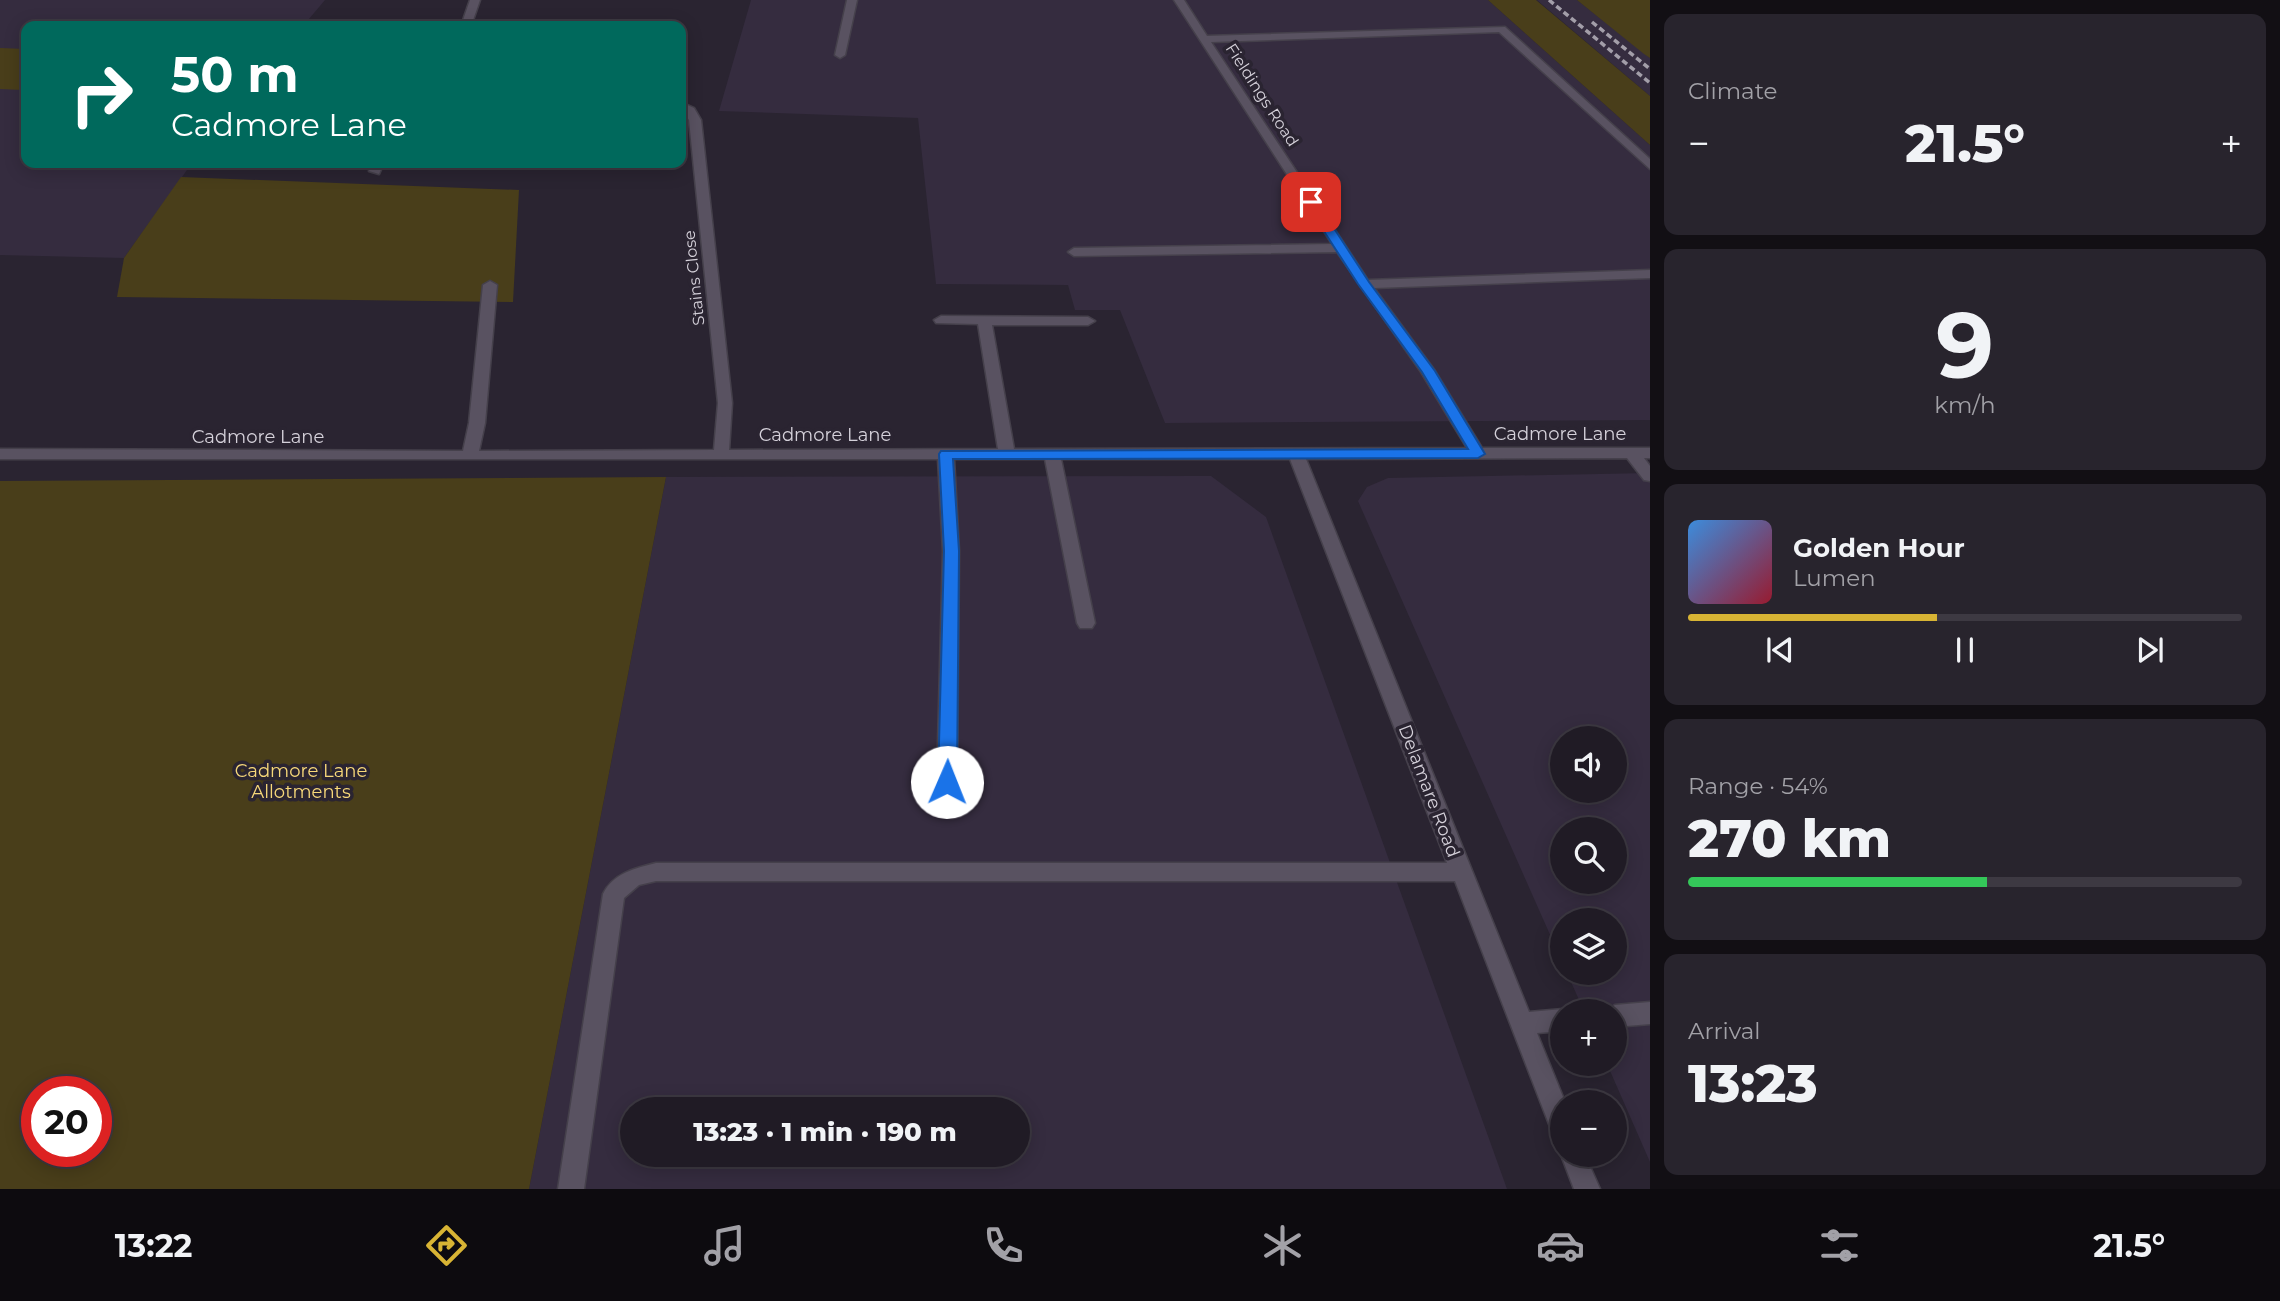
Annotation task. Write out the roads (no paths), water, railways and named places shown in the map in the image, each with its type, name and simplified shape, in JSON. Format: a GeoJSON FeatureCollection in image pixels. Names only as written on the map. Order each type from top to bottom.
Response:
{"type":"FeatureCollection","features":[{"type":"Feature","properties":{"kind":"street"},"geometry":{"type":"LineString","coordinates":[[468,21],[475,0]]}},
{"type":"Feature","properties":{"kind":"street"},"geometry":{"type":"LineString","coordinates":[[840,55],[852,0]]}},
{"type":"Feature","properties":{"kind":"street","name":"Fieldings Road"},"geometry":{"type":"LineString","coordinates":[[1179,0],[1364,284],[1428,371],[1478,454]]}},
{"type":"Feature","properties":{"kind":"street"},"geometry":{"type":"LineString","coordinates":[[1206,39],[1502,29],[1650,165]]}},
{"type":"Feature","properties":{"kind":"street","name":"Stains Close"},"geometry":{"type":"LineString","coordinates":[[686,108],[695,120],[724,403],[721,454]]}},
{"type":"Feature","properties":{"kind":"street"},"geometry":{"type":"LineString","coordinates":[[1074,252],[1341,248]]}},
{"type":"Feature","properties":{"kind":"street"},"geometry":{"type":"LineString","coordinates":[[1364,284],[1650,274]]}},
{"type":"Feature","properties":{"kind":"street"},"geometry":{"type":"LineString","coordinates":[[470,455],[477,424],[490,285]]}},
{"type":"Feature","properties":{"kind":"street"},"geometry":{"type":"LineString","coordinates":[[940,320],[1088,321]]}},
{"type":"Feature","properties":{"kind":"street"},"geometry":{"type":"LineString","coordinates":[[984,320],[1007,454]]}},
{"type":"Feature","properties":{"kind":"street"},"geometry":{"type":"LineString","coordinates":[[1631,453],[1650,476]]}},
{"type":"Feature","properties":{"kind":"street","name":"Cadmore Lane"},"geometry":{"type":"LineString","coordinates":[[0,454],[1650,453]]}},
{"type":"Feature","properties":{"kind":"street"},"geometry":{"type":"LineString","coordinates":[[946,454],[951,551],[947,782]]}},
{"type":"Feature","properties":{"kind":"street"},"geometry":{"type":"LineString","coordinates":[[1052,454],[1086,622]]}},
{"type":"Feature","properties":{"kind":"street","name":"Delamare Road"},"geometry":{"type":"LineString","coordinates":[[1296,454],[1550,1096]]}},
{"type":"Feature","properties":{"kind":"street"},"geometry":{"type":"LineString","coordinates":[[571,1189],[614,894],[634,878],[656,872],[1460,872]]}},
{"type":"Feature","properties":{"kind":"street"},"geometry":{"type":"LineString","coordinates":[[1627,1015],[1650,1013]]}},
{"type":"Feature","properties":{"kind":"street"},"geometry":{"type":"LineString","coordinates":[[1521,1024],[1550,1021]]}},
{"type":"Feature","properties":{"kind":"street"},"geometry":{"type":"LineString","coordinates":[[1578,1167],[1587,1189]]}},
{"type":"Feature","properties":{"kind":"railway"},"geometry":{"type":"LineString","coordinates":[[1549,0],[1650,83]]}},
{"type":"Feature","properties":{"kind":"railway"},"geometry":{"type":"LineString","coordinates":[[1592,22],[1650,69]]}},
{"type":"Feature","properties":{"kind":"park label","name":"Cadmore Lane Allotments"},"geometry":{"type":"Point","coordinates":[301,781]}}]}
